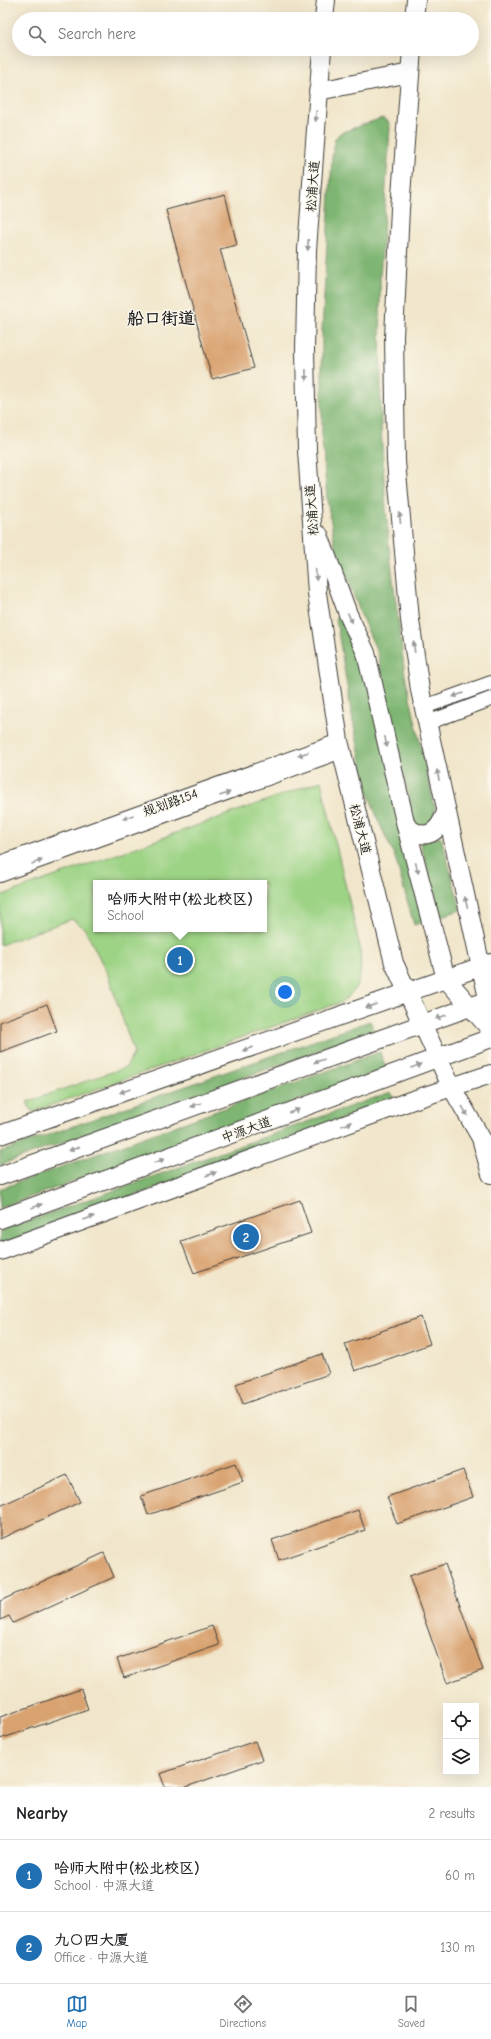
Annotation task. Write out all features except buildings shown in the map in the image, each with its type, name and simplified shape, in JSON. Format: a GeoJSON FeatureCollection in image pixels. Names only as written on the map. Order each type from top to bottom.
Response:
{"type":"FeatureCollection","features":[{"type":"Feature","properties":{"kind":"highway"},"geometry":{"type":"LineString","coordinates":[[325,12],[326,0]]}},
{"type":"Feature","properties":{"kind":"highway"},"geometry":{"type":"LineString","coordinates":[[415,12],[416,0]]}},
{"type":"Feature","properties":{"kind":"highway","name":"松浦大道"},"geometry":{"type":"LineString","coordinates":[[321,56],[307,250],[305,350],[307,450],[317,593],[340,746],[394,963],[452,1088],[481,1138],[491,1174]]}},
{"type":"Feature","properties":{"kind":"highway"},"geometry":{"type":"LineString","coordinates":[[0,1176],[470,1007],[490,1004],[486,965],[475,940],[420,690],[410,620],[396,461],[394,337],[411,56]]}},
{"type":"Feature","properties":{"kind":"highway"},"geometry":{"type":"LineString","coordinates":[[318,92],[410,73]]}},
{"type":"Feature","properties":{"kind":"highway"},"geometry":{"type":"LineString","coordinates":[[312,516],[348,614],[366,653],[406,826],[446,980],[491,1030]]}},
{"type":"Feature","properties":{"kind":"highway"},"geometry":{"type":"LineString","coordinates":[[406,826],[414,833],[420,835],[431,833],[440,825],[446,812]]}},
{"type":"Feature","properties":{"kind":"highway"},"geometry":{"type":"LineString","coordinates":[[0,1135],[486,965]]}},
{"type":"Feature","properties":{"kind":"highway","name":"中源大道"},"geometry":{"type":"LineString","coordinates":[[0,1219],[491,1038]]}},
{"type":"Feature","properties":{"kind":"highway"},"geometry":{"type":"LineString","coordinates":[[0,1251],[403,1104],[491,1074]]}},
{"type":"Feature","properties":{"kind":"street"},"geometry":{"type":"LineString","coordinates":[[426,715],[491,683]]}},
{"type":"Feature","properties":{"kind":"street"},"geometry":{"type":"LineString","coordinates":[[426,715],[491,700]]}},
{"type":"Feature","properties":{"kind":"street"},"geometry":{"type":"LineString","coordinates":[[0,875],[340,746]]}},
{"type":"Feature","properties":{"kind":"street","name":"规划路154"},"geometry":{"type":"LineString","coordinates":[[0,863],[340,746]]}},
{"type":"Feature","properties":{"kind":"green space"},"geometry":{"type":"Polygon","coordinates":[[[382,118],[388,121],[390,127],[380,279],[381,427],[385,495],[389,547],[405,675],[435,809],[435,819],[429,825],[425,826],[417,825],[412,816],[378,654],[363,620],[335,545],[327,499],[322,440],[322,331],[332,158],[335,139],[340,133],[382,118]]]}},
{"type":"Feature","properties":{"kind":"green space"},"geometry":{"type":"Polygon","coordinates":[[[338,613],[359,642],[426,921],[414,925],[395,857],[378,820],[367,790],[352,716],[336,619],[338,613]]]}},
{"type":"Feature","properties":{"kind":"green space"},"geometry":{"type":"Polygon","coordinates":[[[321,781],[360,947],[361,971],[358,984],[349,996],[342,1002],[32,1112],[27,1102],[126,1067],[134,1053],[108,975],[85,929],[72,919],[0,945],[0,896],[321,781]]]}},
{"type":"Feature","properties":{"kind":"green space"},"geometry":{"type":"Polygon","coordinates":[[[441,837],[461,910],[441,916],[420,842],[441,837]]]}},
{"type":"Feature","properties":{"kind":"green space"},"geometry":{"type":"Polygon","coordinates":[[[370,1021],[374,1031],[0,1165],[0,1152],[370,1021]]]}},
{"type":"Feature","properties":{"kind":"green space"},"geometry":{"type":"Polygon","coordinates":[[[380,1052],[386,1069],[0,1208],[0,1189],[380,1052]]]}},
{"type":"Feature","properties":{"kind":"green space"},"geometry":{"type":"Polygon","coordinates":[[[391,1092],[394,1100],[0,1245],[0,1231],[391,1092]]]}},
{"type":"Feature","properties":{"kind":"place","name":"哈师大附中(松北校区)"},"geometry":{"type":"Point","coordinates":[180,960]}},
{"type":"Feature","properties":{"kind":"place","name":"九〇四大厦"},"geometry":{"type":"Point","coordinates":[246,1237]}},
{"type":"Feature","properties":{"kind":"district","name":"船口街道"},"geometry":{"type":"Point","coordinates":[161,318]}}]}
